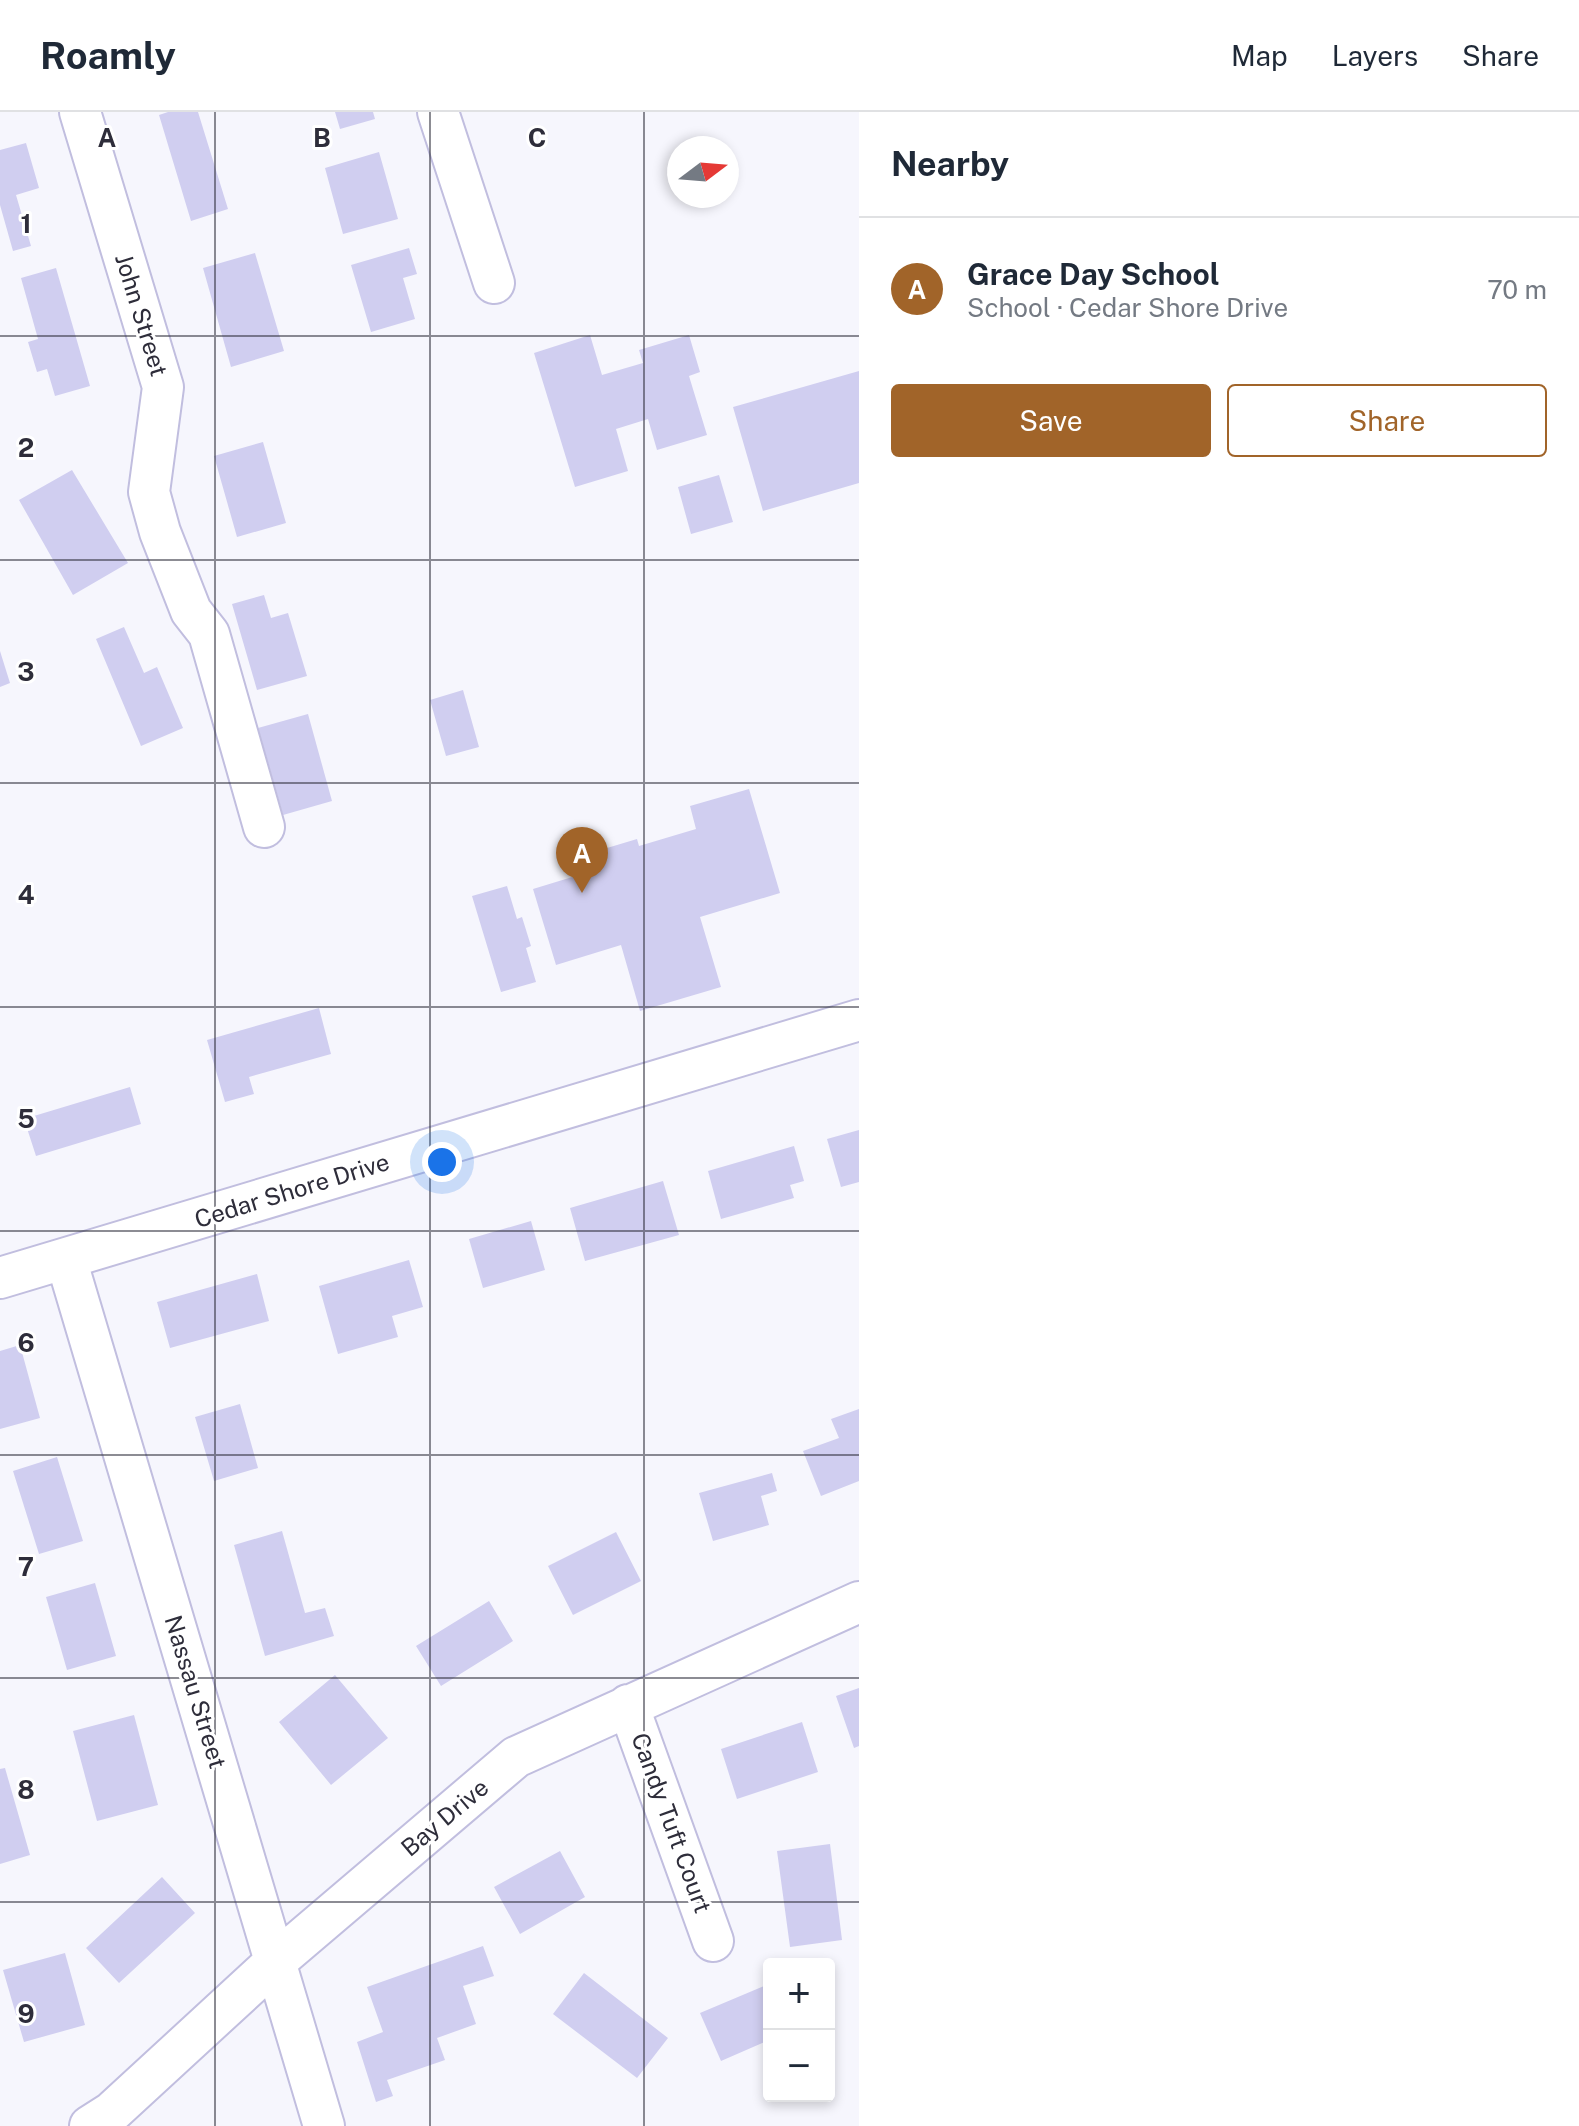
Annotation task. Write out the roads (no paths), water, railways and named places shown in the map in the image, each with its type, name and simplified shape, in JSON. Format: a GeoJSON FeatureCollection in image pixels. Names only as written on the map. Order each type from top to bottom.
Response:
{"type":"FeatureCollection","features":[{"type":"Feature","properties":{"kind":"street","name":"John Street"},"geometry":{"type":"LineString","coordinates":[[80,112],[163,387],[149,492],[160,532],[191,611],[209,634],[264,827]]}},
{"type":"Feature","properties":{"kind":"street"},"geometry":{"type":"LineString","coordinates":[[438,112],[494,283]]}},
{"type":"Feature","properties":{"kind":"street","name":"Cedar Shore Drive"},"geometry":{"type":"LineString","coordinates":[[0,1278],[859,1020]]}},
{"type":"Feature","properties":{"kind":"street","name":"Nassau Street"},"geometry":{"type":"LineString","coordinates":[[66,1259],[324,2126]]}},
{"type":"Feature","properties":{"kind":"street","name":"Bay Drive"},"geometry":{"type":"LineString","coordinates":[[90,2126],[112,2112],[275,1962],[516,1757],[859,1602]]}},
{"type":"Feature","properties":{"kind":"street","name":"Candy Tuft Court"},"geometry":{"type":"LineString","coordinates":[[628,1705],[713,1941]]}},
{"type":"Feature","properties":{"kind":"place","name":"Grace Day School"},"geometry":{"type":"Point","coordinates":[582,893]}}]}
